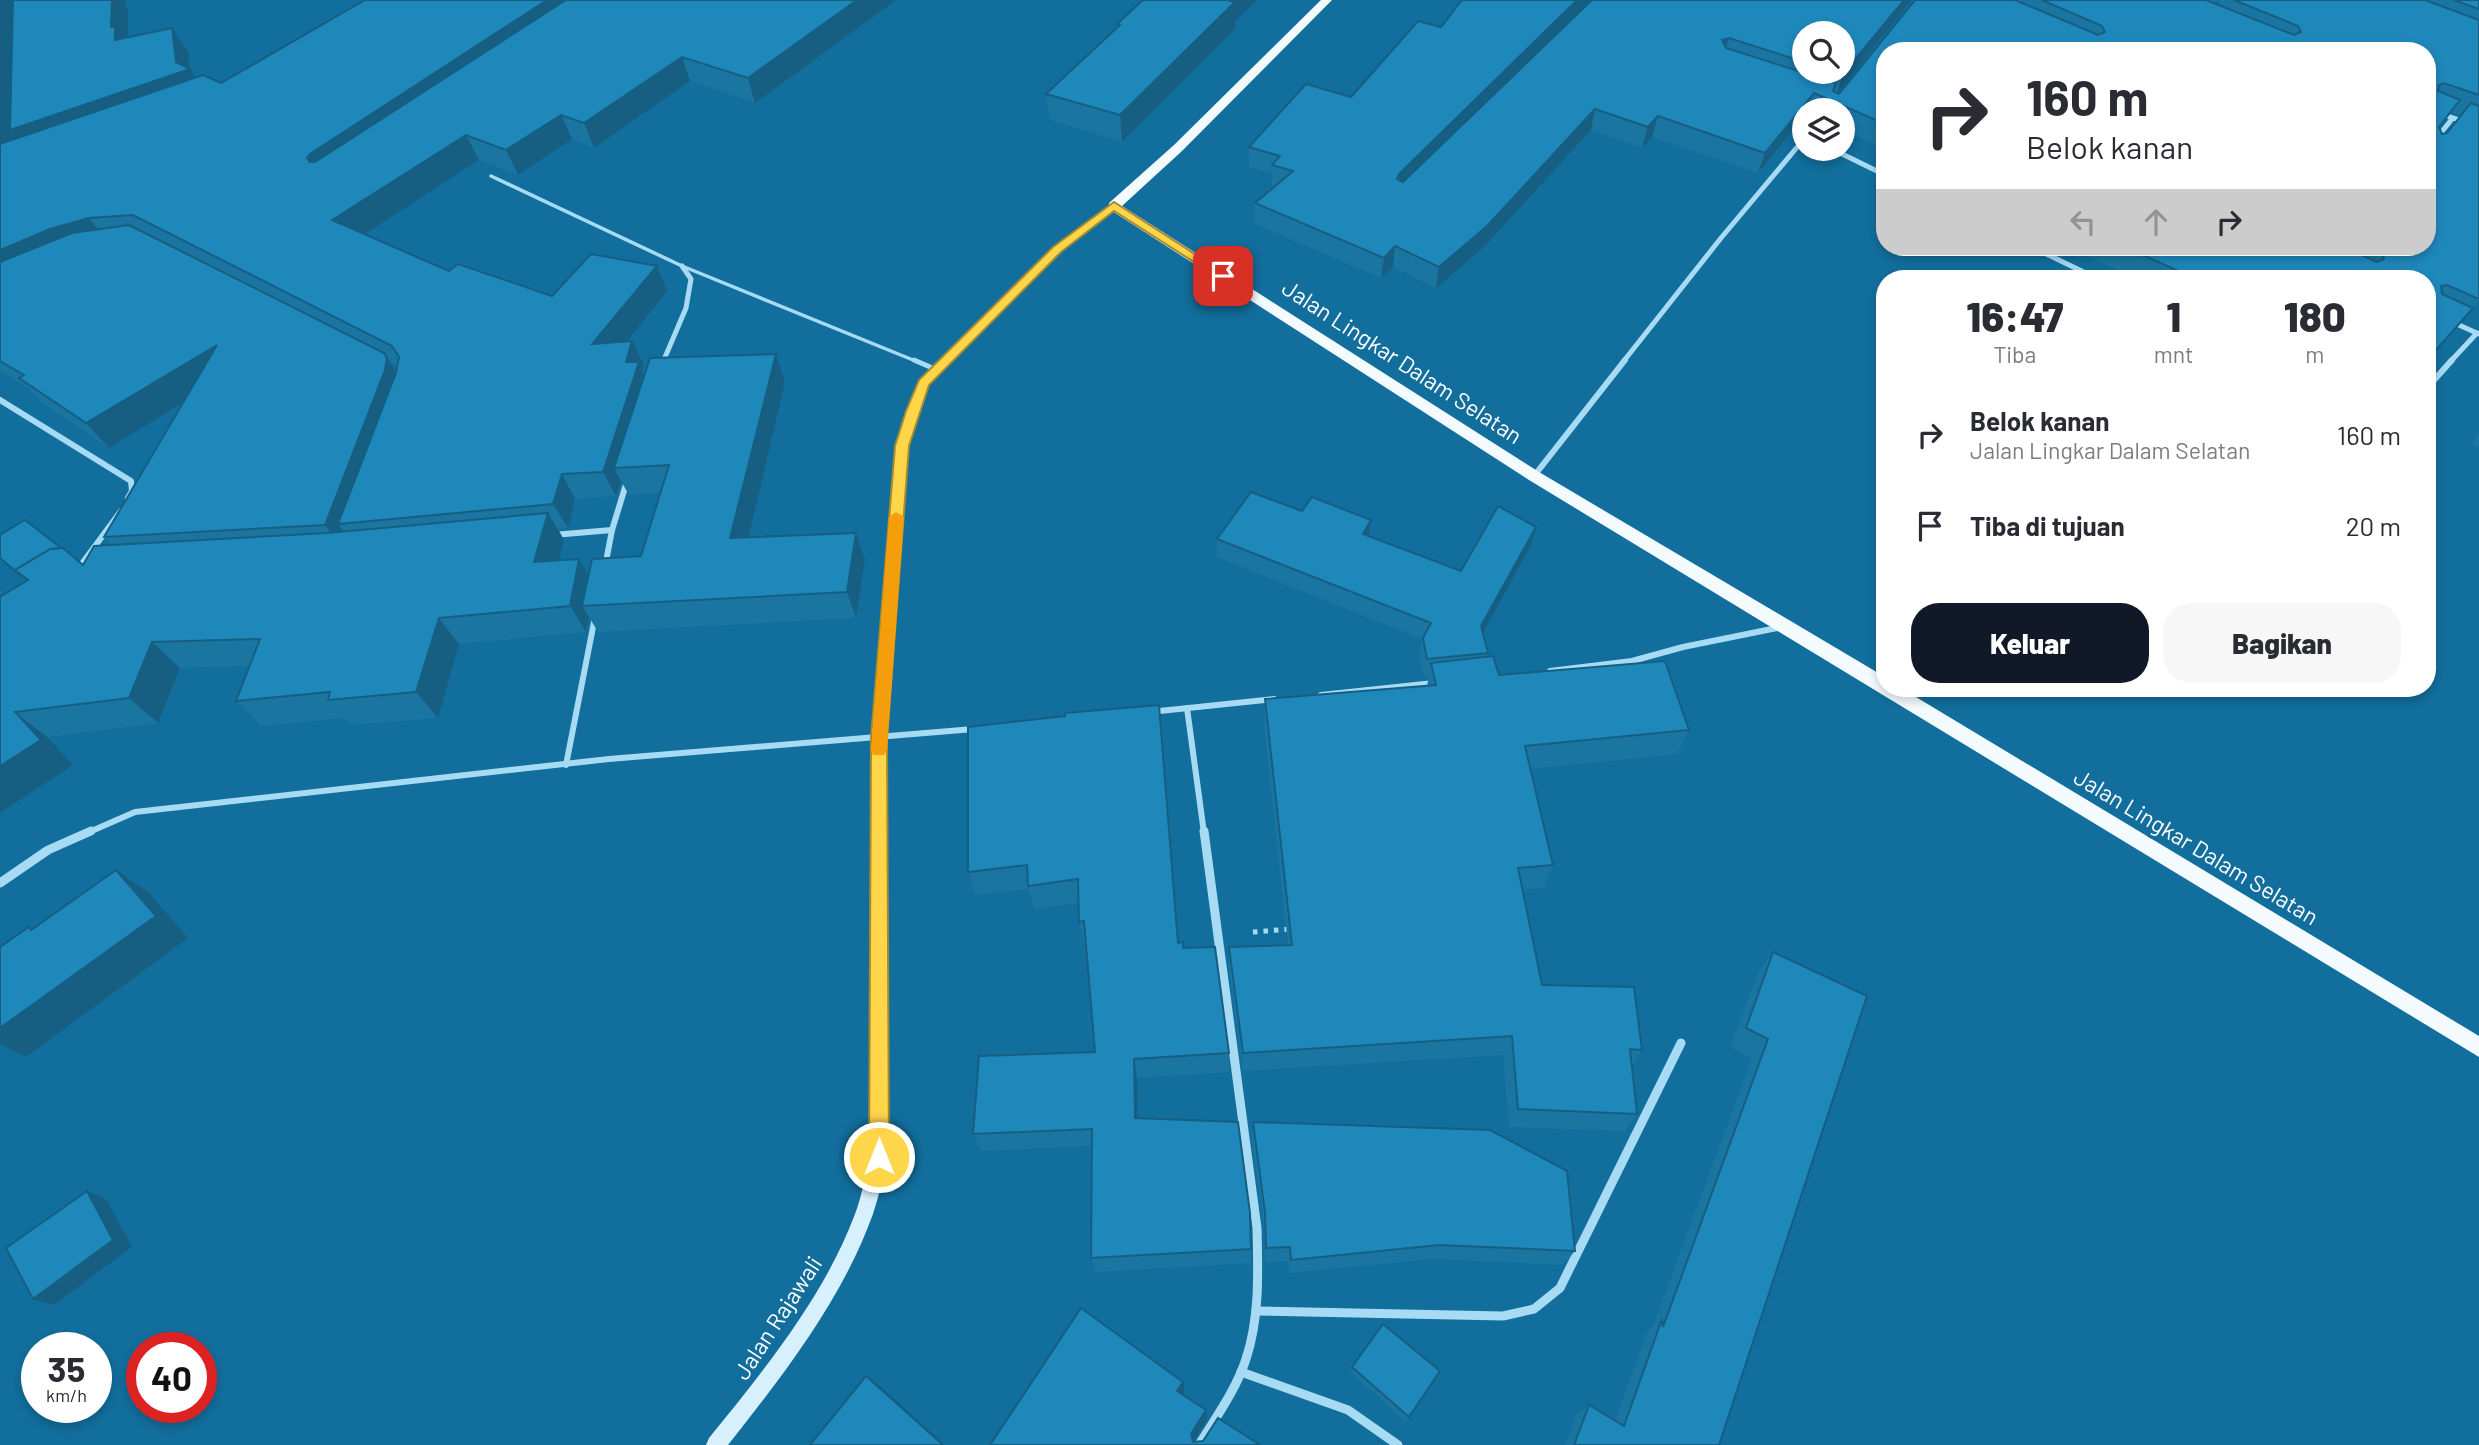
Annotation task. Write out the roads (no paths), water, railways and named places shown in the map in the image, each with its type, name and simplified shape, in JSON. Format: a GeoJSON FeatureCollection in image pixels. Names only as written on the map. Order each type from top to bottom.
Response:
{"type":"FeatureCollection","features":[{"type":"Feature","properties":{"kind":"main road"},"geometry":{"type":"LineString","coordinates":[[1114,206],[1178,148],[1327,0]]}},
{"type":"Feature","properties":{"kind":"main road","name":"Jalan Lingkar Dalam Selatan"},"geometry":{"type":"LineString","coordinates":[[1114,206],[1534,476],[1876,681]]}},
{"type":"Feature","properties":{"kind":"main road","name":"Jalan Lingkar Dalam Selatan"},"geometry":{"type":"LineString","coordinates":[[1902,697],[2479,1047]]}},
{"type":"Feature","properties":{"kind":"street"},"geometry":{"type":"LineString","coordinates":[[2436,113],[2479,127]]}},
{"type":"Feature","properties":{"kind":"street"},"geometry":{"type":"LineString","coordinates":[[2436,139],[2452,119]]}},
{"type":"Feature","properties":{"kind":"street"},"geometry":{"type":"LineString","coordinates":[[1534,476],[1721,238],[1792,153]]}},
{"type":"Feature","properties":{"kind":"street"},"geometry":{"type":"LineString","coordinates":[[1855,160],[1876,171]]}},
{"type":"Feature","properties":{"kind":"street","name":"Jalan Rajawali"},"geometry":{"type":"LineString","coordinates":[[716,1445],[759,1391],[824,1298],[862,1222],[879,1157],[879,738],[902,446],[923,383],[1057,250],[1114,206]]}},
{"type":"Feature","properties":{"kind":"street"},"geometry":{"type":"LineString","coordinates":[[2051,256],[2079,270]]}},
{"type":"Feature","properties":{"kind":"street"},"geometry":{"type":"LineString","coordinates":[[662,368],[689,296],[691,279],[682,266]]}},
{"type":"Feature","properties":{"kind":"street"},"geometry":{"type":"LineString","coordinates":[[2436,378],[2478,334],[2440,316]]}},
{"type":"Feature","properties":{"kind":"street"},"geometry":{"type":"LineString","coordinates":[[0,400],[131,481],[132,491],[124,507],[77,570],[66,577]]}},
{"type":"Feature","properties":{"kind":"street"},"geometry":{"type":"LineString","coordinates":[[604,569],[612,530],[631,468]]}},
{"type":"Feature","properties":{"kind":"street"},"geometry":{"type":"LineString","coordinates":[[542,536],[612,530]]}},
{"type":"Feature","properties":{"kind":"street"},"geometry":{"type":"LineString","coordinates":[[77,570],[91,570]]}},
{"type":"Feature","properties":{"kind":"street"},"geometry":{"type":"LineString","coordinates":[[566,765],[596,608]]}},
{"type":"Feature","properties":{"kind":"street"},"geometry":{"type":"LineString","coordinates":[[1541,672],[1632,661],[1684,647],[1786,626]]}},
{"type":"Feature","properties":{"kind":"street"},"geometry":{"type":"LineString","coordinates":[[1310,696],[1446,682]]}},
{"type":"Feature","properties":{"kind":"street"},"geometry":{"type":"LineString","coordinates":[[1147,712],[1283,698]]}},
{"type":"Feature","properties":{"kind":"street"},"geometry":{"type":"LineString","coordinates":[[1187,708],[1257,1228],[1255,1311],[1241,1372],[1199,1445]]}},
{"type":"Feature","properties":{"kind":"street"},"geometry":{"type":"LineString","coordinates":[[0,883],[48,849],[135,812],[609,759],[986,727]]}},
{"type":"Feature","properties":{"kind":"street"},"geometry":{"type":"LineString","coordinates":[[1255,1311],[1503,1316],[1534,1309],[1560,1288],[1681,1043]]}},
{"type":"Feature","properties":{"kind":"street"},"geometry":{"type":"LineString","coordinates":[[1241,1372],[1348,1410],[1398,1445]]}},
{"type":"Feature","properties":{"kind":"lane"},"geometry":{"type":"LineString","coordinates":[[491,176],[682,266],[937,370]]}}]}
